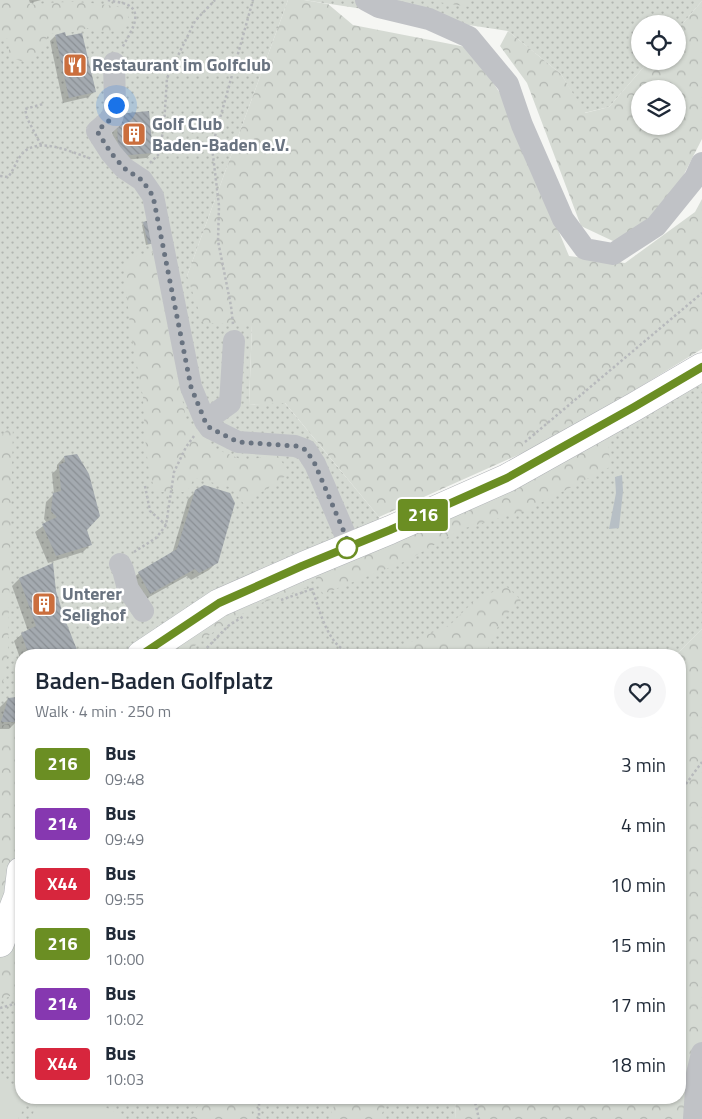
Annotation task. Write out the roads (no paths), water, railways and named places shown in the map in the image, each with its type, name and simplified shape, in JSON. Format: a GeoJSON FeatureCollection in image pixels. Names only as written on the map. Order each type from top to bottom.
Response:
{"type":"FeatureCollection","features":[{"type":"Feature","properties":{"kind":"main road"},"geometry":{"type":"LineString","coordinates":[[150,649],[219,603],[307,577],[350,546],[507,478],[702,367]]}},
{"type":"Feature","properties":{"kind":"main road"},"geometry":{"type":"LineString","coordinates":[[0,943],[15,904]]}},
{"type":"Feature","properties":{"kind":"street"},"geometry":{"type":"LineString","coordinates":[[366,0],[379,7],[429,19],[469,37],[508,84],[522,125],[563,219],[585,248],[613,254],[656,226],[695,178],[702,163]]}},
{"type":"Feature","properties":{"kind":"street"},"geometry":{"type":"LineString","coordinates":[[114,63],[116,105],[112,118],[97,131],[111,153],[124,168],[142,180],[153,196],[191,387],[205,421],[210,428],[238,442],[296,446],[306,450],[315,464],[350,546]]}},
{"type":"Feature","properties":{"kind":"street"},"geometry":{"type":"LineString","coordinates":[[205,421],[230,403],[234,341]]}},
{"type":"Feature","properties":{"kind":"street"},"geometry":{"type":"LineString","coordinates":[[120,564],[128,589],[143,611]]}},
{"type":"Feature","properties":{"kind":"street"},"geometry":{"type":"LineString","coordinates":[[694,1119],[697,1074],[702,1053]]}},
{"type":"Feature","properties":{"kind":"place","name":"Restaurant im Golfclub"},"geometry":{"type":"Point","coordinates":[75,65]}},
{"type":"Feature","properties":{"kind":"place","name":"Golf Club Baden-Baden e.V."},"geometry":{"type":"Point","coordinates":[134,134]}},
{"type":"Feature","properties":{"kind":"place","name":"Unterer Selighof"},"geometry":{"type":"Point","coordinates":[44,604]}}]}
